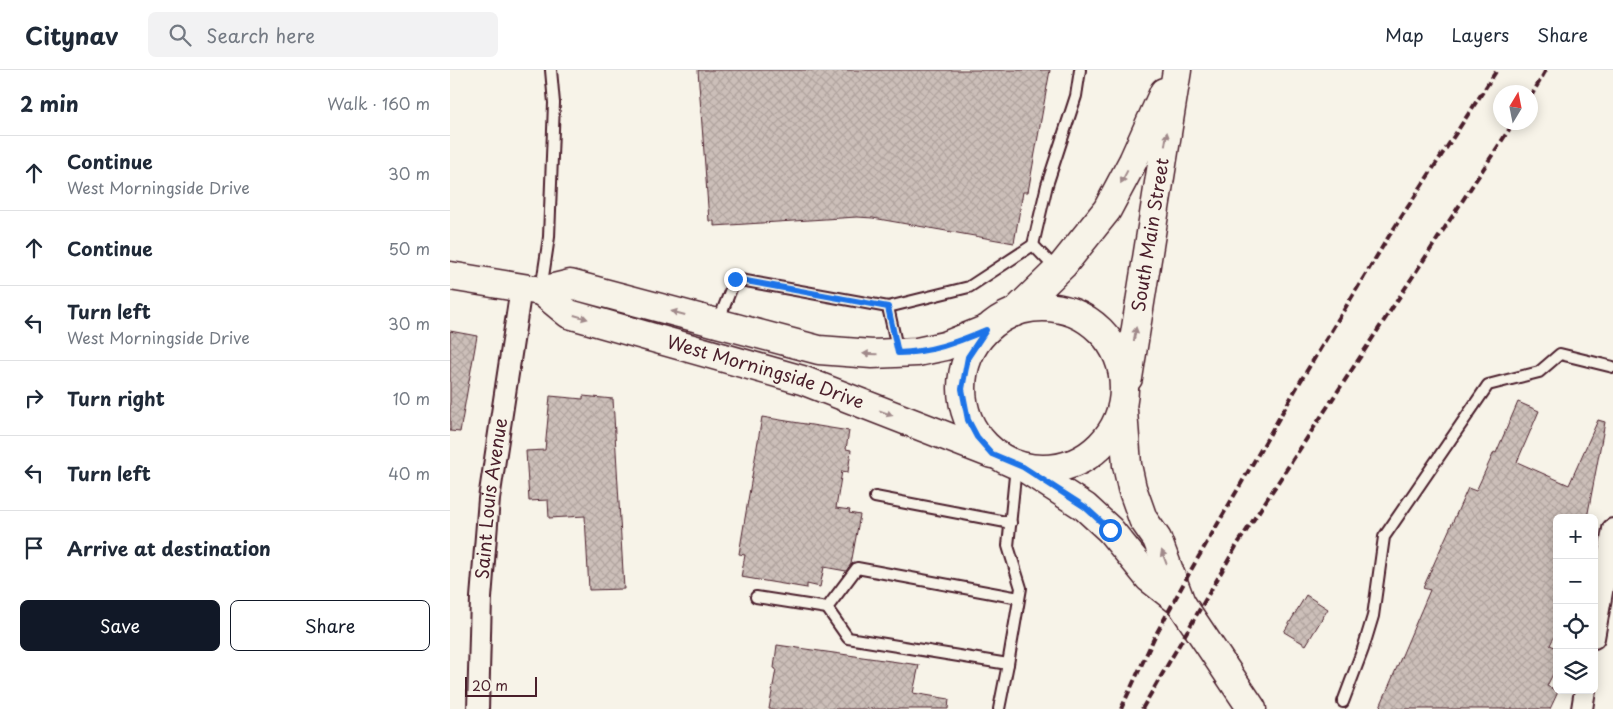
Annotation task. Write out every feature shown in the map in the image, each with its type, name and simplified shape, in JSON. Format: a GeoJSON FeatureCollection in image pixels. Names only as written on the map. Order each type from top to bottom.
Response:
{"type":"FeatureCollection","features":[{"type":"Feature","properties":{"kind":"street","name":"South Main Street"},"geometry":{"type":"LineString","coordinates":[[1015,312],[1057,271],[1107,210],[1133,161],[1176,70]]}},
{"type":"Feature","properties":{"kind":"street","name":"South Main Street"},"geometry":{"type":"LineString","coordinates":[[1124,402],[1176,70]]}},
{"type":"Feature","properties":{"kind":"street","name":"West Morningside Drive"},"geometry":{"type":"LineString","coordinates":[[450,276],[531,290],[570,284],[819,350],[872,354],[917,352],[945,346],[986,330]]}},
{"type":"Feature","properties":{"kind":"street","name":"West Morningside Drive"},"geometry":{"type":"LineString","coordinates":[[531,290],[569,314],[802,380],[1011,462],[1085,507],[1110,530],[1149,578],[1181,603]]}},
{"type":"Feature","properties":{"kind":"street","name":"Saint Louis Avenue"},"geometry":{"type":"LineString","coordinates":[[478,709],[482,598],[489,499],[531,290]]}},
{"type":"Feature","properties":{"kind":"street"},"geometry":{"type":"LineString","coordinates":[[1124,402],[1111,434],[1091,454],[1066,466],[1037,469],[1011,462],[977,437],[968,420],[962,389],[968,357],[986,330],[1015,312],[1042,306],[1071,311],[1098,327],[1116,350],[1125,379],[1124,402],[1127,465],[1132,488],[1143,519],[1157,539],[1181,603],[1252,709]]}},
{"type":"Feature","properties":{"kind":"street"},"geometry":{"type":"LineString","coordinates":[[1598,615],[1613,529]]}},
{"type":"Feature","properties":{"kind":"street"},"geometry":{"type":"LineString","coordinates":[[1582,709],[1584,694]]}},
{"type":"Feature","properties":{"kind":"lane"},"geometry":{"type":"LineString","coordinates":[[531,290],[549,236],[554,103],[550,70]]}},
{"type":"Feature","properties":{"kind":"lane"},"geometry":{"type":"LineString","coordinates":[[717,323],[735,279],[888,307],[969,287],[1033,245],[1047,186],[1076,96],[1080,70]]}},
{"type":"Feature","properties":{"kind":"lane"},"geometry":{"type":"LineString","coordinates":[[1033,245],[1057,271]]}},
{"type":"Feature","properties":{"kind":"lane"},"geometry":{"type":"LineString","coordinates":[[888,307],[898,353]]}},
{"type":"Feature","properties":{"kind":"lane"},"geometry":{"type":"LineString","coordinates":[[1343,702],[1373,616],[1384,537],[1488,385],[1539,372],[1560,354],[1613,367]]}},
{"type":"Feature","properties":{"kind":"lane"},"geometry":{"type":"LineString","coordinates":[[999,709],[1021,588],[1008,546],[1011,522],[1011,462]]}},
{"type":"Feature","properties":{"kind":"lane"},"geometry":{"type":"LineString","coordinates":[[875,497],[1011,522]]}},
{"type":"Feature","properties":{"kind":"lane"},"geometry":{"type":"LineString","coordinates":[[827,608],[857,568],[1019,598]]}},
{"type":"Feature","properties":{"kind":"lane"},"geometry":{"type":"LineString","coordinates":[[756,597],[827,608],[848,638],[1008,664]]}},
{"type":"Feature","properties":{"kind":"building"},"geometry":{"type":"Polygon","coordinates":[[[698,70],[1050,70],[1028,192],[1023,192],[1014,243],[873,218],[857,217],[714,226],[714,221],[709,221],[698,70]]]}},
{"type":"Feature","properties":{"kind":"building"},"geometry":{"type":"Polygon","coordinates":[[[450,331],[477,336],[460,432],[450,431],[450,331]]]}},
{"type":"Feature","properties":{"kind":"building"},"geometry":{"type":"Polygon","coordinates":[[[550,396],[583,399],[583,396],[613,399],[624,589],[589,590],[585,516],[549,518],[548,500],[529,501],[526,451],[545,450],[550,396]]]}},
{"type":"Feature","properties":{"kind":"building"},"geometry":{"type":"Polygon","coordinates":[[[1518,402],[1539,411],[1517,462],[1569,485],[1598,420],[1605,422],[1588,514],[1553,514],[1553,639],[1550,645],[1553,646],[1553,674],[1547,686],[1553,689],[1553,694],[1557,694],[1550,709],[1379,709],[1430,590],[1423,588],[1468,488],[1476,491],[1494,452],[1496,453],[1518,402]]]}},
{"type":"Feature","properties":{"kind":"building"},"geometry":{"type":"Polygon","coordinates":[[[762,417],[849,431],[846,449],[851,450],[848,472],[842,471],[836,508],[850,510],[849,513],[860,515],[851,564],[846,571],[824,567],[820,587],[807,584],[807,588],[741,577],[745,555],[739,554],[762,417]]]}},
{"type":"Feature","properties":{"kind":"building"},"geometry":{"type":"Polygon","coordinates":[[[1306,595],[1328,609],[1306,645],[1284,632],[1306,595]]]}},
{"type":"Feature","properties":{"kind":"building"},"geometry":{"type":"Polygon","coordinates":[[[777,645],[919,665],[913,693],[949,699],[948,709],[769,709],[776,669],[774,668],[777,645]]]}},
{"type":"Feature","properties":{"kind":"railway"},"geometry":{"type":"LineString","coordinates":[[1121,709],[1155,636],[1191,570],[1300,382],[1389,236],[1497,70]]}},
{"type":"Feature","properties":{"kind":"railway"},"geometry":{"type":"LineString","coordinates":[[1537,85],[1546,70]]}},
{"type":"Feature","properties":{"kind":"railway"},"geometry":{"type":"LineString","coordinates":[[1142,709],[1237,545],[1509,130]]}},
{"type":"Feature","properties":{"kind":"route"},"geometry":{"type":"LineString","coordinates":[[735,279],[888,307],[898,353],[917,352],[945,346],[986,330],[968,357],[962,389],[968,420],[977,437],[992,454],[1023,467],[1085,507],[1110,530]]}}]}
